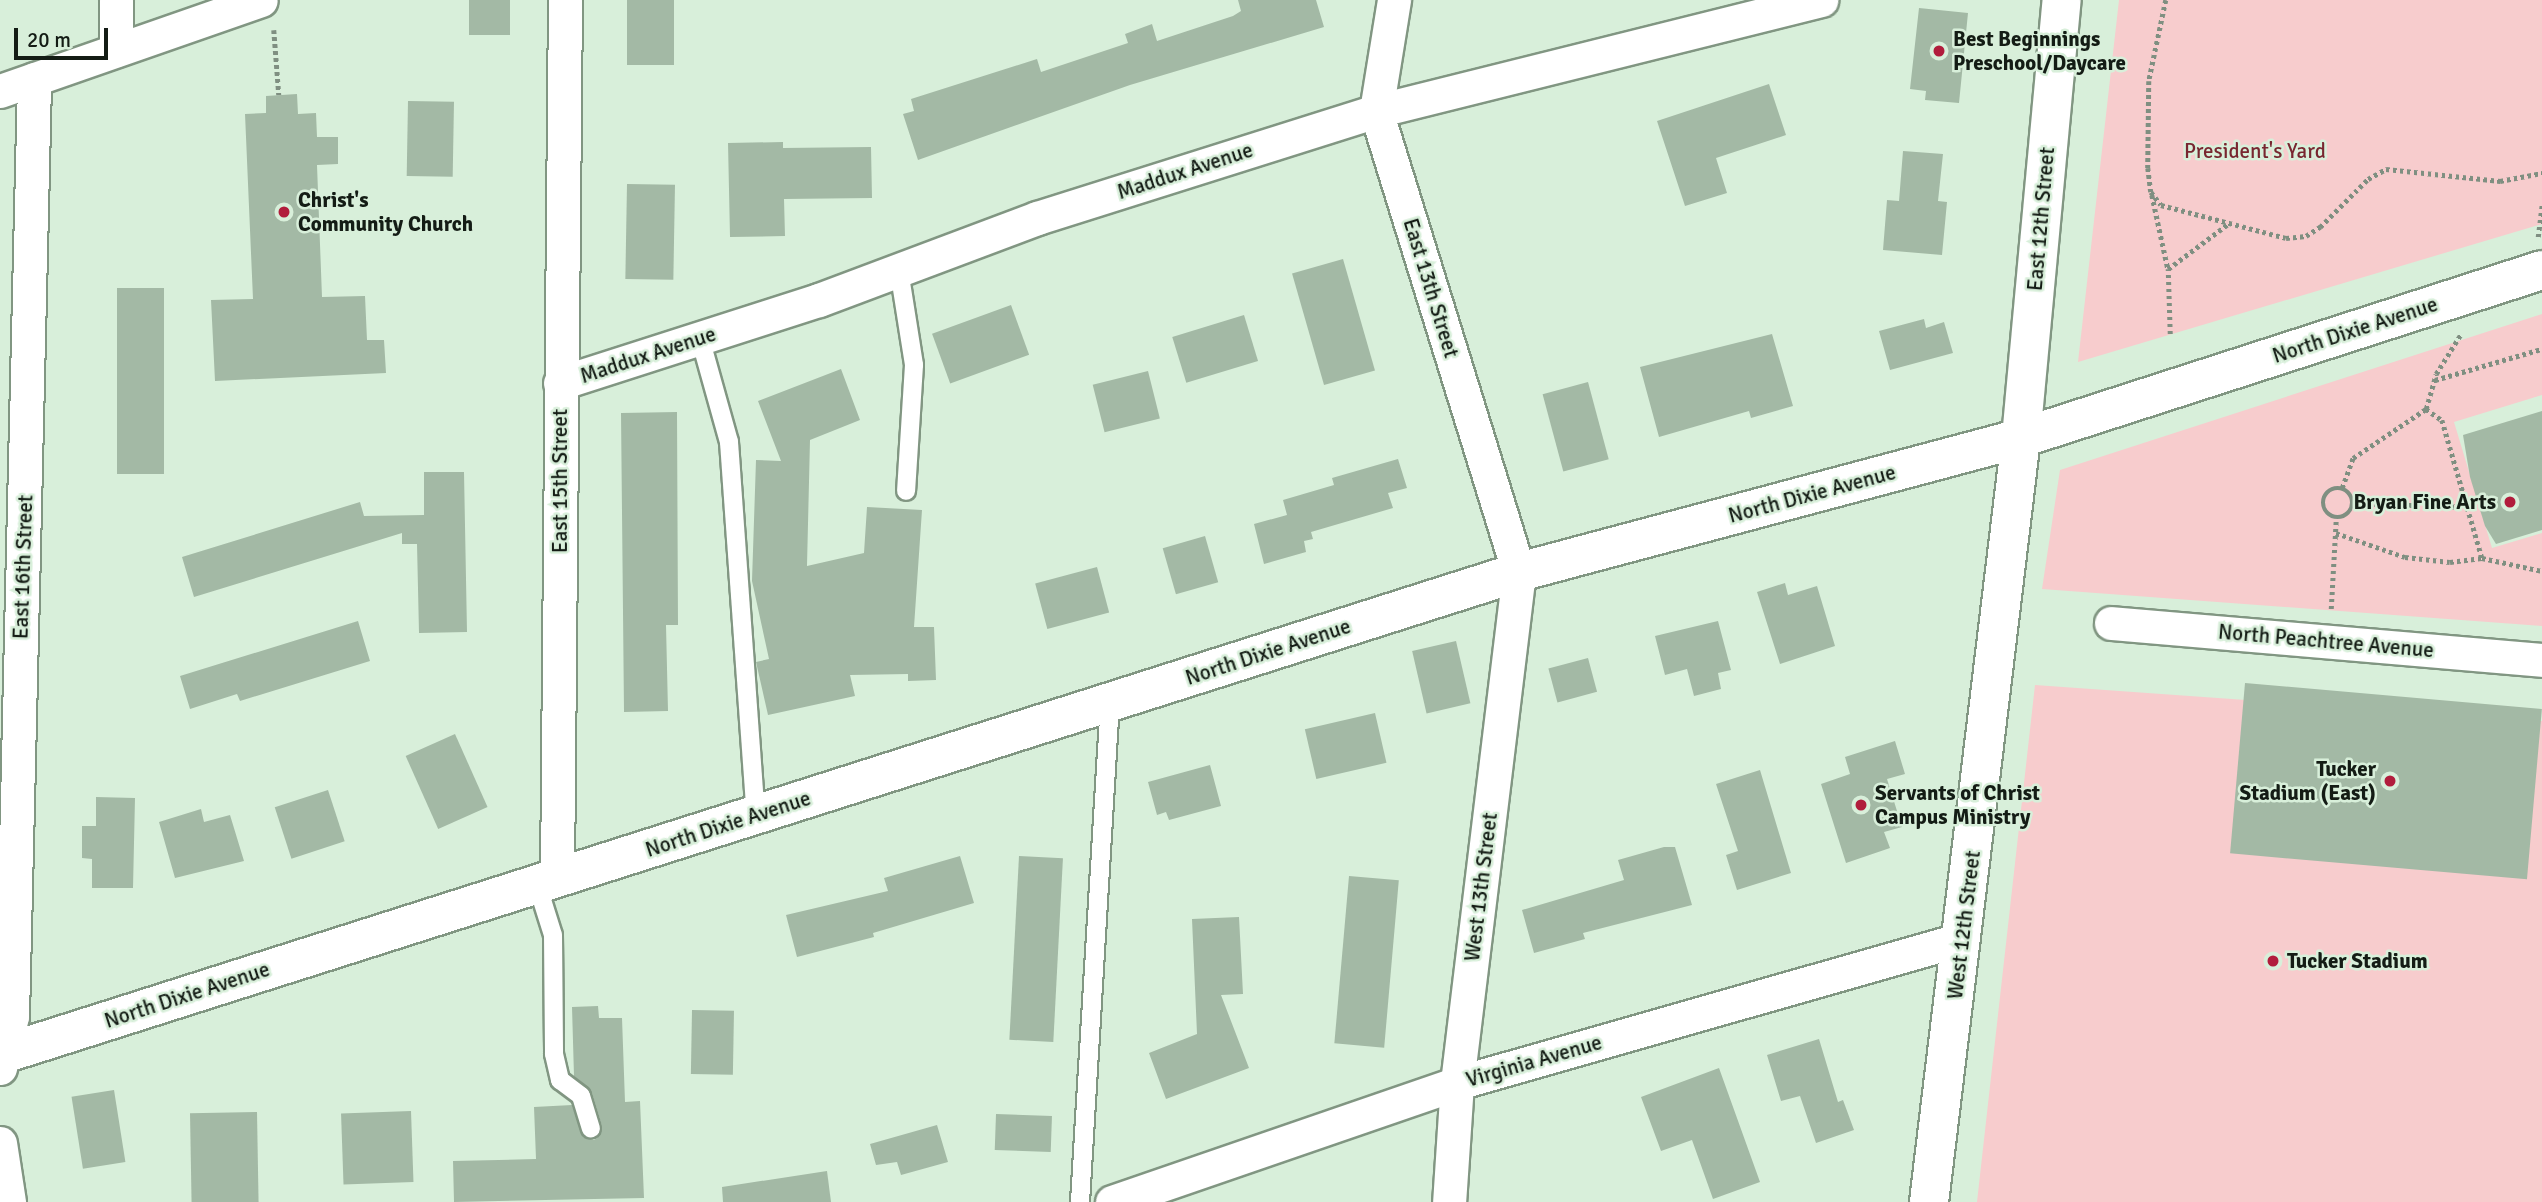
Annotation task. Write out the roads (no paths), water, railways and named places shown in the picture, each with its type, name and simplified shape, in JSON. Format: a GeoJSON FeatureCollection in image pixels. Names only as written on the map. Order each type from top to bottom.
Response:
{"type":"FeatureCollection","features":[{"type":"Feature","properties":{"kind":"street"},"geometry":{"type":"LineString","coordinates":[[116,0],[116,50]]}},
{"type":"Feature","properties":{"kind":"street","name":"East 15th Street"},"geometry":{"type":"LineString","coordinates":[[547,881],[560,383],[565,0]]}},
{"type":"Feature","properties":{"kind":"street","name":"East 13th Street"},"geometry":{"type":"LineString","coordinates":[[1394,0],[1376,111],[1519,572]]}},
{"type":"Feature","properties":{"kind":"street","name":"Maddux Avenue"},"geometry":{"type":"LineString","coordinates":[[560,383],[899,270],[1037,218],[1376,111],[1821,0]]}},
{"type":"Feature","properties":{"kind":"street","name":"East 12th Street"},"geometry":{"type":"LineString","coordinates":[[2021,439],[2062,0]]}},
{"type":"Feature","properties":{"kind":"street"},"geometry":{"type":"LineString","coordinates":[[0,91],[116,50],[267,14]]}},
{"type":"Feature","properties":{"kind":"street","name":"East 16th Street"},"geometry":{"type":"LineString","coordinates":[[1,1059],[12,1016],[34,79]]}},
{"type":"Feature","properties":{"kind":"street","name":"North Dixie Avenue"},"geometry":{"type":"LineString","coordinates":[[1,1059],[547,881],[1519,572],[2021,439],[2540,253]]}},
{"type":"Feature","properties":{"kind":"street","name":"West 12th Street"},"geometry":{"type":"LineString","coordinates":[[1929,1202],[2021,439]]}},
{"type":"Feature","properties":{"kind":"street","name":"West 13th Street"},"geometry":{"type":"LineString","coordinates":[[1449,1202],[1457,1083],[1519,572]]}},
{"type":"Feature","properties":{"kind":"street","name":"North Peachtree Avenue"},"geometry":{"type":"LineString","coordinates":[[2111,623],[2542,660]]}},
{"type":"Feature","properties":{"kind":"street","name":"Virginia Avenue"},"geometry":{"type":"LineString","coordinates":[[1112,1202],[1457,1083],[1962,939]]}},
{"type":"Feature","properties":{"kind":"street"},"geometry":{"type":"LineString","coordinates":[[0,1143],[9,1202]]}},
{"type":"Feature","properties":{"kind":"lane"},"geometry":{"type":"LineString","coordinates":[[899,270],[914,365],[906,491]]}},
{"type":"Feature","properties":{"kind":"lane"},"geometry":{"type":"LineString","coordinates":[[700,338],[729,442],[756,815]]}},
{"type":"Feature","properties":{"kind":"lane"},"geometry":{"type":"LineString","coordinates":[[1080,1202],[1110,702]]}},
{"type":"Feature","properties":{"kind":"lane"},"geometry":{"type":"LineString","coordinates":[[547,881],[553,935],[554,1054],[560,1080],[581,1096],[591,1129]]}},
{"type":"Feature","properties":{"kind":"place","name":"Best Beginnings Preschool/Daycare"},"geometry":{"type":"Point","coordinates":[1939,51]}},
{"type":"Feature","properties":{"kind":"place","name":"Christ's Community Church"},"geometry":{"type":"Point","coordinates":[284,212]}},
{"type":"Feature","properties":{"kind":"place","name":"Bryan Fine Arts"},"geometry":{"type":"Point","coordinates":[2510,502]}},
{"type":"Feature","properties":{"kind":"place","name":"Tucker Stadium (East)"},"geometry":{"type":"Point","coordinates":[2390,781]}},
{"type":"Feature","properties":{"kind":"place","name":"Servants of Christ Campus Ministry"},"geometry":{"type":"Point","coordinates":[1861,805]}},
{"type":"Feature","properties":{"kind":"place","name":"Tucker Stadium"},"geometry":{"type":"Point","coordinates":[2273,961]}},
{"type":"Feature","properties":{"kind":"park label","name":"President's Yard"},"geometry":{"type":"Point","coordinates":[2255,151]}}]}
